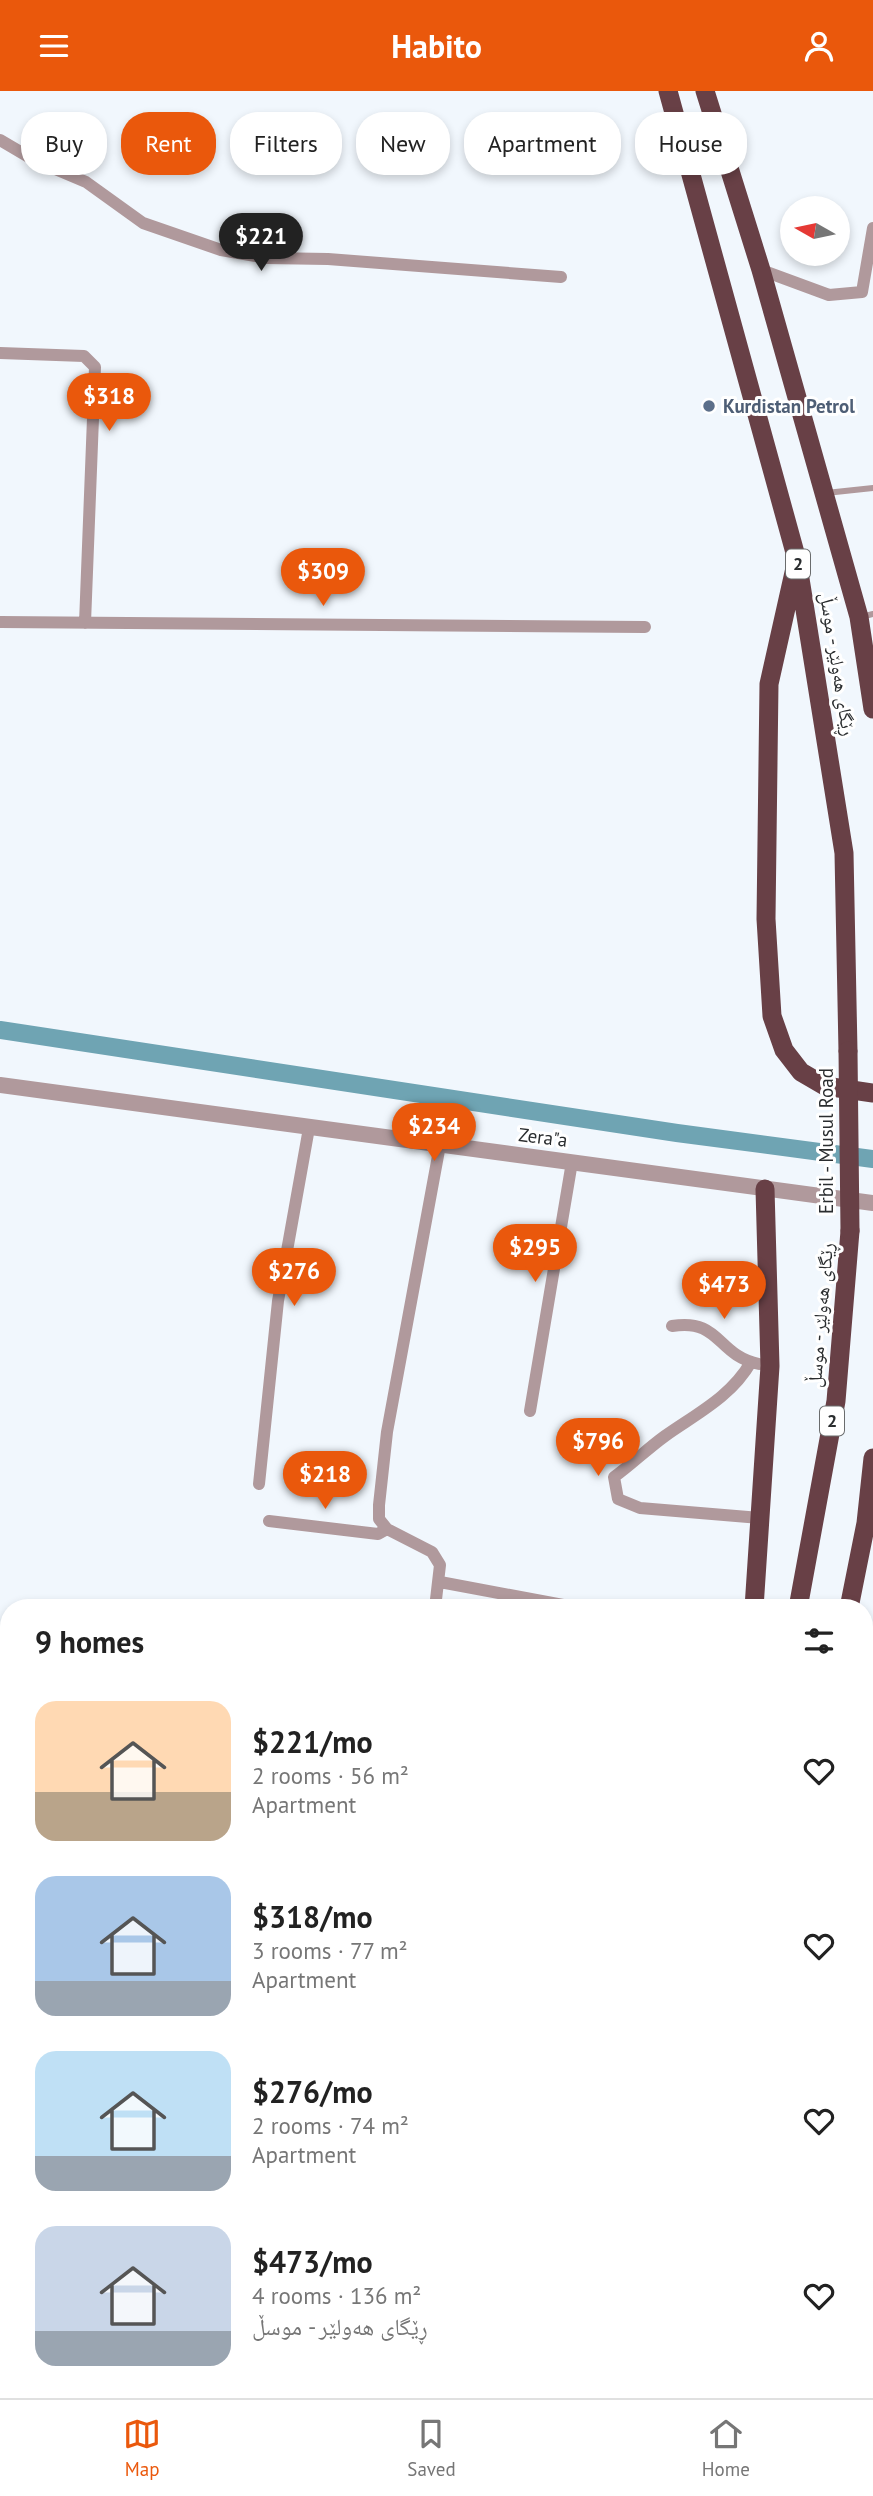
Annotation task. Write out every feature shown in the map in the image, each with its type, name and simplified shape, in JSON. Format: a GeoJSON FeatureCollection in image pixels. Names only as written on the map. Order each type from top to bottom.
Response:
{"type":"FeatureCollection","features":[{"type":"Feature","properties":{"kind":"highway","name":"ڕێگای هەولێر - موسڵ"},"geometry":{"type":"LineString","coordinates":[[668,91],[797,560],[844,853],[848,1051]]}},
{"type":"Feature","properties":{"kind":"highway","name":"ڕێگای هەولێر - موسڵ"},"geometry":{"type":"LineString","coordinates":[[705,91],[761,270],[824,493],[866,616],[873,709]]}},
{"type":"Feature","properties":{"kind":"highway"},"geometry":{"type":"LineString","coordinates":[[797,560],[769,684],[766,919],[772,1016],[784,1049],[800,1072],[825,1086],[873,1093]]}},
{"type":"Feature","properties":{"kind":"highway"},"geometry":{"type":"LineString","coordinates":[[866,616],[873,643]]}},
{"type":"Feature","properties":{"kind":"highway","name":"Erbil - Musul Road"},"geometry":{"type":"LineString","coordinates":[[848,1051],[850,1231]]}},
{"type":"Feature","properties":{"kind":"highway"},"geometry":{"type":"LineString","coordinates":[[755,1599],[760,1518],[760,1364],[765,1189]]}},
{"type":"Feature","properties":{"kind":"highway","name":"ڕێگای هەولێر - موسڵ"},"geometry":{"type":"LineString","coordinates":[[801,1599],[836,1401],[850,1231]]}},
{"type":"Feature","properties":{"kind":"highway"},"geometry":{"type":"LineString","coordinates":[[851,1599],[866,1523],[873,1458]]}},
{"type":"Feature","properties":{"kind":"street"},"geometry":{"type":"LineString","coordinates":[[0,140],[34,160],[86,182],[143,223],[221,250],[267,258],[328,259],[561,277]]}},
{"type":"Feature","properties":{"kind":"street"},"geometry":{"type":"LineString","coordinates":[[761,270],[829,295],[862,292],[873,228]]}},
{"type":"Feature","properties":{"kind":"street"},"geometry":{"type":"LineString","coordinates":[[0,353],[84,356],[95,367],[85,623]]}},
{"type":"Feature","properties":{"kind":"street"},"geometry":{"type":"LineString","coordinates":[[0,622],[645,627]]}},
{"type":"Feature","properties":{"kind":"street","name":"Zera\"a"},"geometry":{"type":"LineString","coordinates":[[0,1085],[873,1203]]}},
{"type":"Feature","properties":{"kind":"street"},"geometry":{"type":"LineString","coordinates":[[259,1485],[278,1301],[309,1128]]}},
{"type":"Feature","properties":{"kind":"street"},"geometry":{"type":"LineString","coordinates":[[437,1599],[440,1565],[432,1552],[387,1529],[379,1519],[379,1504],[387,1432],[440,1146]]}},
{"type":"Feature","properties":{"kind":"street"},"geometry":{"type":"LineString","coordinates":[[530,1411],[572,1162]]}},
{"type":"Feature","properties":{"kind":"street"},"geometry":{"type":"LineString","coordinates":[[672,1327],[692,1323],[715,1335],[731,1353],[760,1364]]}},
{"type":"Feature","properties":{"kind":"street"},"geometry":{"type":"LineString","coordinates":[[760,1364],[744,1375],[707,1410],[664,1437],[614,1477],[618,1499],[640,1508],[760,1518]]}},
{"type":"Feature","properties":{"kind":"street"},"geometry":{"type":"LineString","coordinates":[[269,1521],[363,1533],[378,1534],[387,1529]]}},
{"type":"Feature","properties":{"kind":"street"},"geometry":{"type":"LineString","coordinates":[[440,1582],[531,1599]]}},
{"type":"Feature","properties":{"kind":"lane"},"geometry":{"type":"LineString","coordinates":[[824,493],[873,488]]}},
{"type":"Feature","properties":{"kind":"waterway"},"geometry":{"type":"LineString","coordinates":[[0,1030],[677,1133],[873,1159]]}},
{"type":"Feature","properties":{"kind":"place","name":"Kurdistan Petrol"},"geometry":{"type":"Point","coordinates":[709,406]}}]}
